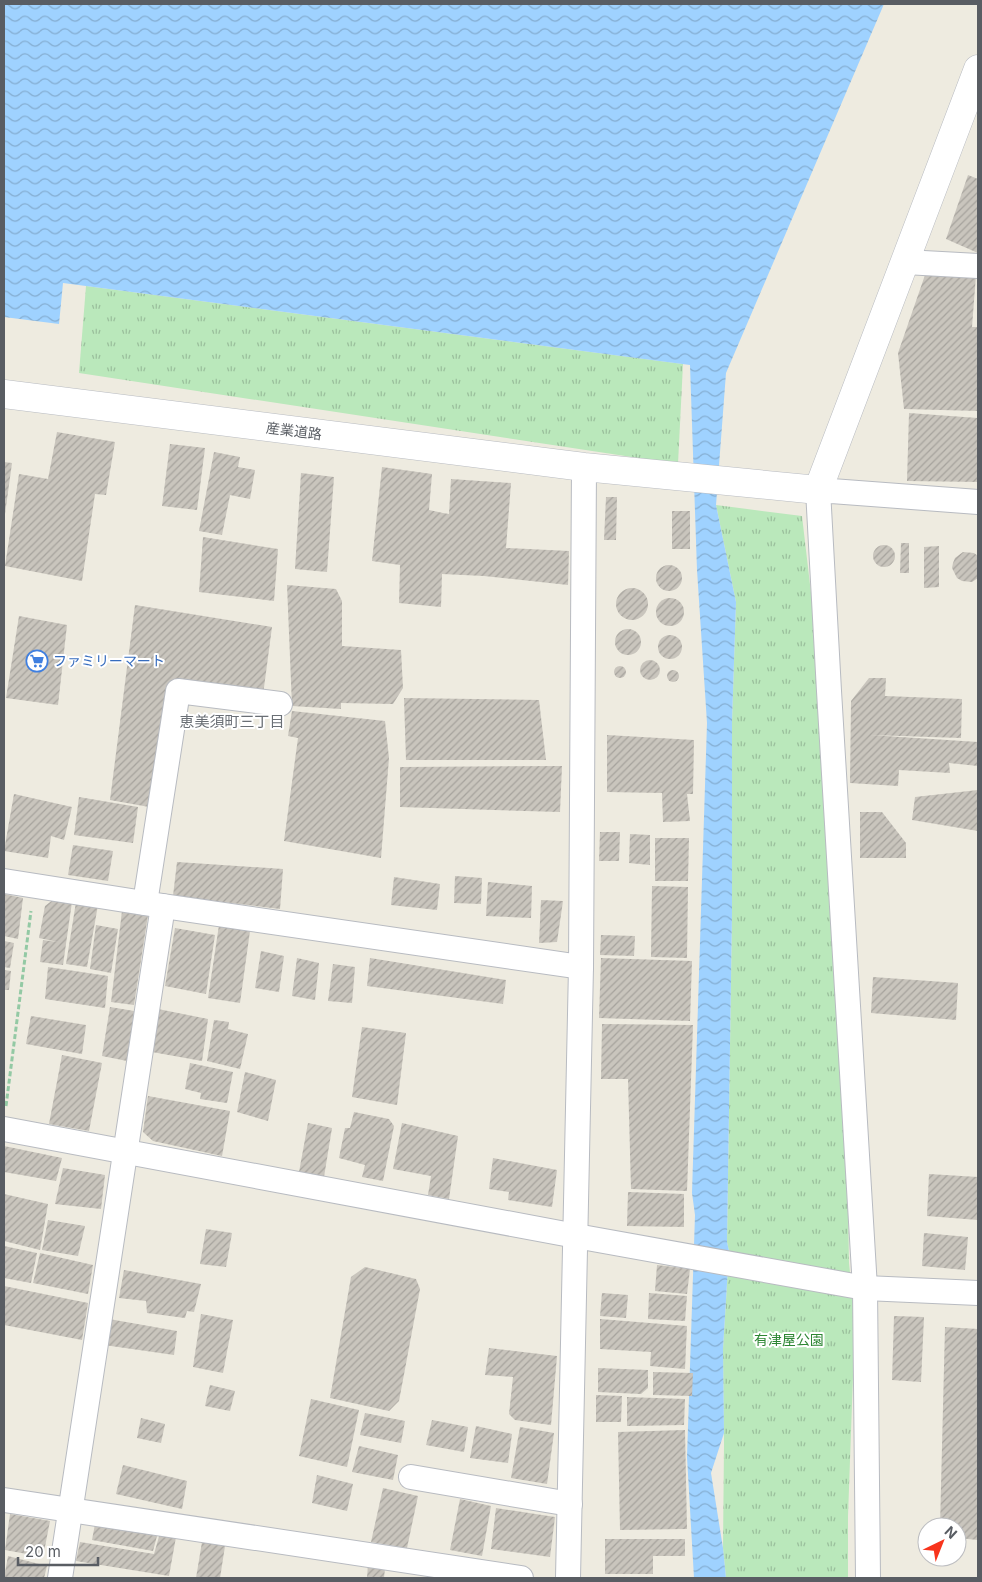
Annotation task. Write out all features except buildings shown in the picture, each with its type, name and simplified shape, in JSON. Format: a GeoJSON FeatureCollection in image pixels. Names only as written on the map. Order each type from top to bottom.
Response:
{"type":"FeatureCollection","features":[{"type":"Feature","properties":{"kind":"street"},"geometry":{"type":"LineString","coordinates":[[868,1578],[865,1288],[828,691],[818,490],[978,70]]}},
{"type":"Feature","properties":{"kind":"street"},"geometry":{"type":"LineString","coordinates":[[905,262],[978,266]]}},
{"type":"Feature","properties":{"kind":"street","name":"産業道路"},"geometry":{"type":"LineString","coordinates":[[4,394],[584,467],[818,490]]}},
{"type":"Feature","properties":{"kind":"street"},"geometry":{"type":"LineString","coordinates":[[568,1578],[581,967],[584,467]]}},
{"type":"Feature","properties":{"kind":"street"},"geometry":{"type":"LineString","coordinates":[[818,490],[978,502]]}},
{"type":"Feature","properties":{"kind":"street"},"geometry":{"type":"LineString","coordinates":[[60,1578],[125,1151],[178,692],[280,704]]}},
{"type":"Feature","properties":{"kind":"street"},"geometry":{"type":"LineString","coordinates":[[4,881],[154,905],[581,967]]}},
{"type":"Feature","properties":{"kind":"street"},"geometry":{"type":"LineString","coordinates":[[5,1118],[125,1151],[865,1288],[978,1293]]}},
{"type":"Feature","properties":{"kind":"street"},"geometry":{"type":"LineString","coordinates":[[411,1477],[570,1504]]}},
{"type":"Feature","properties":{"kind":"street"},"geometry":{"type":"LineString","coordinates":[[4,1500],[521,1578]]}},
{"type":"Feature","properties":{"kind":"path"},"geometry":{"type":"LineString","coordinates":[[5,1118],[35,886]]}},
{"type":"Feature","properties":{"kind":"green space"},"geometry":{"type":"Polygon","coordinates":[[[86,286],[683,364],[678,464],[79,373],[86,286]]]}},
{"type":"Feature","properties":{"kind":"green space","name":"有津屋公園"},"geometry":{"type":"Polygon","coordinates":[[[716,505],[802,516],[818,653],[847,1153],[849,1263],[855,1321],[848,1516],[848,1578],[726,1578],[723,1548],[723,1349],[729,1251],[727,1242],[732,915],[732,722],[736,602],[716,505]]]}},
{"type":"Feature","properties":{"kind":"water"},"geometry":{"type":"Polygon","coordinates":[[[4,4],[884,4],[726,373],[716,505],[736,602],[732,722],[732,915],[727,1242],[729,1251],[723,1349],[724,1433],[711,1473],[726,1578],[694,1578],[687,1457],[695,1215],[692,1193],[707,723],[697,570],[690,365],[63,283],[59,324],[4,317],[4,4]]]}},
{"type":"Feature","properties":{"kind":"place","name":"ファミリーマート"},"geometry":{"type":"Point","coordinates":[37,661]}},
{"type":"Feature","properties":{"kind":"district","name":"恵美須町三丁目"},"geometry":{"type":"Point","coordinates":[232,722]}}]}
